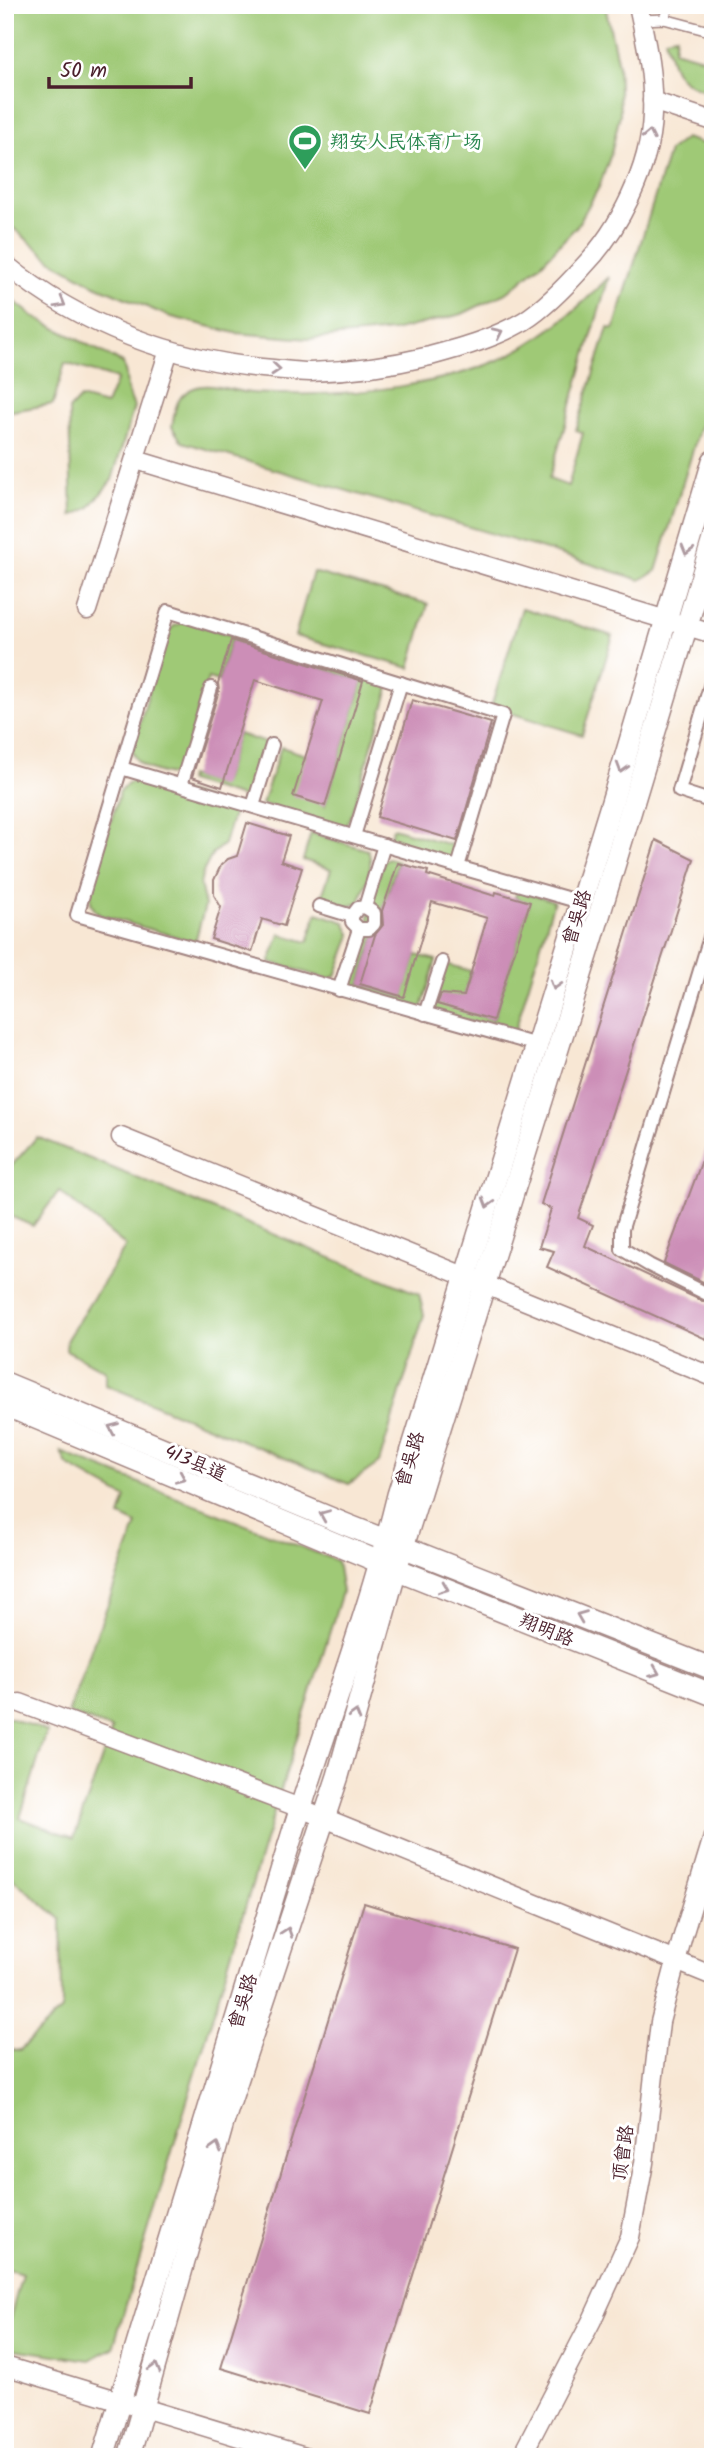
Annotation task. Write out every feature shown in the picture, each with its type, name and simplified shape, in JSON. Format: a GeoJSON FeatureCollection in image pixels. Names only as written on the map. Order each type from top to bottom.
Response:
{"type":"FeatureCollection","features":[{"type":"Feature","properties":{"kind":"street"},"geometry":{"type":"LineString","coordinates":[[5,264],[32,286],[80,314],[169,350],[229,365],[309,372],[399,363],[473,345],[526,320],[565,287],[604,246],[629,200],[643,163],[652,117],[651,60],[640,12]]}},
{"type":"Feature","properties":{"kind":"street"},"geometry":{"type":"LineString","coordinates":[[652,100],[713,121]]}},
{"type":"Feature","properties":{"kind":"street"},"geometry":{"type":"LineString","coordinates":[[86,610],[169,350]]}},
{"type":"Feature","properties":{"kind":"street"},"geometry":{"type":"LineString","coordinates":[[136,460],[713,634]]}},
{"type":"Feature","properties":{"kind":"street","name":"曾吴路"},"geometry":{"type":"LineString","coordinates":[[130,2457],[223,2123],[324,1818],[395,1542],[676,623],[713,461]]}},
{"type":"Feature","properties":{"kind":"street","name":"曾吴路"},"geometry":{"type":"LineString","coordinates":[[475,1281],[537,1045],[580,902],[676,623],[713,539]]}},
{"type":"Feature","properties":{"kind":"street"},"geometry":{"type":"LineString","coordinates":[[458,867],[503,715],[168,611],[77,915],[537,1045]]}},
{"type":"Feature","properties":{"kind":"street"},"geometry":{"type":"LineString","coordinates":[[713,676],[678,791],[713,802]]}},
{"type":"Feature","properties":{"kind":"street"},"geometry":{"type":"LineString","coordinates":[[354,836],[401,683]]}},
{"type":"Feature","properties":{"kind":"street"},"geometry":{"type":"LineString","coordinates":[[181,785],[211,688]]}},
{"type":"Feature","properties":{"kind":"street"},"geometry":{"type":"LineString","coordinates":[[253,806],[272,745]]}},
{"type":"Feature","properties":{"kind":"street"},"geometry":{"type":"LineString","coordinates":[[121,768],[580,902]]}},
{"type":"Feature","properties":{"kind":"street"},"geometry":{"type":"LineString","coordinates":[[365,906],[384,845]]}},
{"type":"Feature","properties":{"kind":"street"},"geometry":{"type":"LineString","coordinates":[[319,906],[352,916]]}},
{"type":"Feature","properties":{"kind":"street"},"geometry":{"type":"LineString","coordinates":[[365,906],[372,909],[376,919],[369,929],[359,929],[352,922],[352,916],[358,908],[365,906]]}},
{"type":"Feature","properties":{"kind":"street"},"geometry":{"type":"LineString","coordinates":[[713,927],[622,1230],[622,1249],[713,1297]]}},
{"type":"Feature","properties":{"kind":"street"},"geometry":{"type":"LineString","coordinates":[[339,990],[359,929]]}},
{"type":"Feature","properties":{"kind":"street"},"geometry":{"type":"LineString","coordinates":[[425,1014],[442,962]]}},
{"type":"Feature","properties":{"kind":"street"},"geometry":{"type":"LineString","coordinates":[[121,1137],[713,1377]]}},
{"type":"Feature","properties":{"kind":"street","name":"413县道"},"geometry":{"type":"LineString","coordinates":[[5,1383],[347,1525],[395,1542]]}},
{"type":"Feature","properties":{"kind":"street","name":"413县道"},"geometry":{"type":"LineString","coordinates":[[5,1405],[388,1566]]}},
{"type":"Feature","properties":{"kind":"street","name":"翔明路"},"geometry":{"type":"LineString","coordinates":[[395,1542],[713,1669]]}},
{"type":"Feature","properties":{"kind":"street","name":"曾吴路"},"geometry":{"type":"LineString","coordinates":[[103,2457],[300,1808],[388,1566]]}},
{"type":"Feature","properties":{"kind":"street","name":"翔明路"},"geometry":{"type":"LineString","coordinates":[[388,1566],[713,1695]]}},
{"type":"Feature","properties":{"kind":"street"},"geometry":{"type":"LineString","coordinates":[[20,1703],[300,1808],[713,1976]]}},
{"type":"Feature","properties":{"kind":"street","name":"顶曾路"},"geometry":{"type":"LineString","coordinates":[[521,2457],[592,2320],[629,2237],[644,2163],[660,2022],[713,1837]]}},
{"type":"Feature","properties":{"kind":"street"},"geometry":{"type":"LineString","coordinates":[[5,2366],[304,2457]]}},
{"type":"Feature","properties":{"kind":"lane"},"geometry":{"type":"LineString","coordinates":[[664,19],[668,5]]}},
{"type":"Feature","properties":{"kind":"lane"},"geometry":{"type":"LineString","coordinates":[[640,12],[713,32]]}},
{"type":"Feature","properties":{"kind":"green space","name":"翔安人民体育广场"},"geometry":{"type":"Polygon","coordinates":[[[5,5],[605,5],[618,65],[620,114],[611,154],[599,187],[577,226],[542,263],[508,292],[462,314],[393,331],[309,339],[235,333],[168,316],[95,285],[51,260],[5,221],[5,5]]]}},
{"type":"Feature","properties":{"kind":"green space"},"geometry":{"type":"Polygon","coordinates":[[[676,36],[674,50],[713,61],[713,93],[683,80],[674,68],[665,38],[676,36]]]}},
{"type":"Feature","properties":{"kind":"green space"},"geometry":{"type":"Polygon","coordinates":[[[685,138],[713,147],[713,384],[656,571],[640,580],[182,442],[172,427],[179,399],[200,386],[261,394],[343,393],[404,386],[463,373],[489,364],[527,345],[575,309],[609,277],[549,479],[568,486],[583,433],[576,430],[608,328],[614,329],[669,151],[685,138]]]}},
{"type":"Feature","properties":{"kind":"green space"},"geometry":{"type":"Polygon","coordinates":[[[5,294],[34,317],[123,363],[127,389],[134,407],[112,480],[89,508],[72,516],[69,410],[80,398],[106,405],[117,379],[65,363],[53,404],[6,412],[5,294]]]}},
{"type":"Feature","properties":{"kind":"green space"},"geometry":{"type":"Polygon","coordinates":[[[313,572],[428,604],[410,668],[295,636],[313,572]]]}},
{"type":"Feature","properties":{"kind":"green space"},"geometry":{"type":"Polygon","coordinates":[[[522,608],[613,636],[582,735],[491,707],[522,608]]]}},
{"type":"Feature","properties":{"kind":"green space"},"geometry":{"type":"Polygon","coordinates":[[[186,621],[390,685],[351,816],[344,827],[262,804],[281,747],[306,755],[325,805],[363,681],[231,640],[218,681],[208,678],[178,777],[150,769],[135,757],[132,750],[166,633],[186,621]]]}},
{"type":"Feature","properties":{"kind":"green space"},"geometry":{"type":"Polygon","coordinates":[[[238,734],[266,743],[248,799],[188,781],[189,776],[222,786],[238,734]]]}},
{"type":"Feature","properties":{"kind":"green space"},"geometry":{"type":"Polygon","coordinates":[[[151,782],[235,808],[224,844],[213,853],[203,872],[200,884],[205,906],[195,942],[100,915],[92,905],[92,883],[120,791],[128,783],[151,782]]]}},
{"type":"Feature","properties":{"kind":"green space"},"geometry":{"type":"Polygon","coordinates":[[[393,828],[461,848],[456,863],[388,842],[393,828]]]}},
{"type":"Feature","properties":{"kind":"green space"},"geometry":{"type":"Polygon","coordinates":[[[311,833],[368,850],[370,870],[359,903],[347,907],[321,899],[331,869],[303,860],[311,833]]]}},
{"type":"Feature","properties":{"kind":"green space"},"geometry":{"type":"Polygon","coordinates":[[[388,858],[398,861],[360,984],[403,997],[416,955],[436,960],[422,1008],[352,986],[349,979],[362,933],[368,932],[370,905],[384,860],[388,858]]]}},
{"type":"Feature","properties":{"kind":"green space"},"geometry":{"type":"Polygon","coordinates":[[[517,890],[554,901],[514,1034],[431,1011],[446,964],[471,971],[464,998],[448,1006],[493,1020],[529,903],[515,898],[517,890]]]}},
{"type":"Feature","properties":{"kind":"green space"},"geometry":{"type":"Polygon","coordinates":[[[317,913],[345,922],[351,935],[336,976],[328,979],[270,962],[280,934],[308,942],[317,913]]]}},
{"type":"Feature","properties":{"kind":"green space"},"geometry":{"type":"Polygon","coordinates":[[[37,1137],[419,1294],[424,1315],[379,1463],[349,1484],[106,1385],[106,1371],[66,1350],[67,1339],[126,1246],[59,1191],[33,1226],[5,1214],[5,1173],[37,1137]]]}},
{"type":"Feature","properties":{"kind":"green space"},"geometry":{"type":"Polygon","coordinates":[[[61,1452],[337,1561],[342,1592],[113,2348],[90,2360],[5,2348],[5,2337],[22,2274],[5,2269],[5,2050],[20,2050],[62,2009],[61,1919],[7,1874],[5,1869],[5,1716],[47,1731],[20,1818],[74,1838],[112,1729],[68,1713],[137,1524],[120,1516],[126,1498],[67,1465],[61,1452]]]}},
{"type":"Feature","properties":{"kind":"building"},"geometry":{"type":"Polygon","coordinates":[[[231,640],[363,681],[325,806],[293,796],[323,701],[255,680],[222,787],[192,777],[219,691],[218,683],[231,640]]]}},
{"type":"Feature","properties":{"kind":"building"},"geometry":{"type":"Polygon","coordinates":[[[412,700],[491,723],[457,841],[377,817],[412,700]]]}},
{"type":"Feature","properties":{"kind":"building"},"geometry":{"type":"Polygon","coordinates":[[[247,823],[289,836],[281,861],[302,868],[284,926],[262,919],[252,952],[211,939],[221,907],[214,895],[214,880],[221,865],[237,856],[247,823]]]}},
{"type":"Feature","properties":{"kind":"building"},"geometry":{"type":"Polygon","coordinates":[[[656,840],[694,859],[578,1218],[593,1225],[585,1246],[713,1306],[713,1323],[706,1339],[547,1267],[554,1251],[539,1247],[551,1209],[541,1204],[656,840]]]}},
{"type":"Feature","properties":{"kind":"building"},"geometry":{"type":"Polygon","coordinates":[[[398,863],[495,896],[496,892],[530,902],[493,1020],[437,1004],[441,994],[464,996],[487,918],[432,902],[404,997],[360,984],[375,935],[383,925],[382,911],[398,863]]]}},
{"type":"Feature","properties":{"kind":"building"},"geometry":{"type":"Polygon","coordinates":[[[711,1136],[713,1262],[705,1283],[664,1263],[711,1136]]]}},
{"type":"Feature","properties":{"kind":"building"},"geometry":{"type":"Polygon","coordinates":[[[364,1903],[514,1949],[370,2414],[221,2368],[364,1903]]]}},
{"type":"Feature","properties":{"kind":"place","name":"翔安人民体育广场"},"geometry":{"type":"Point","coordinates":[305,171]}}]}
